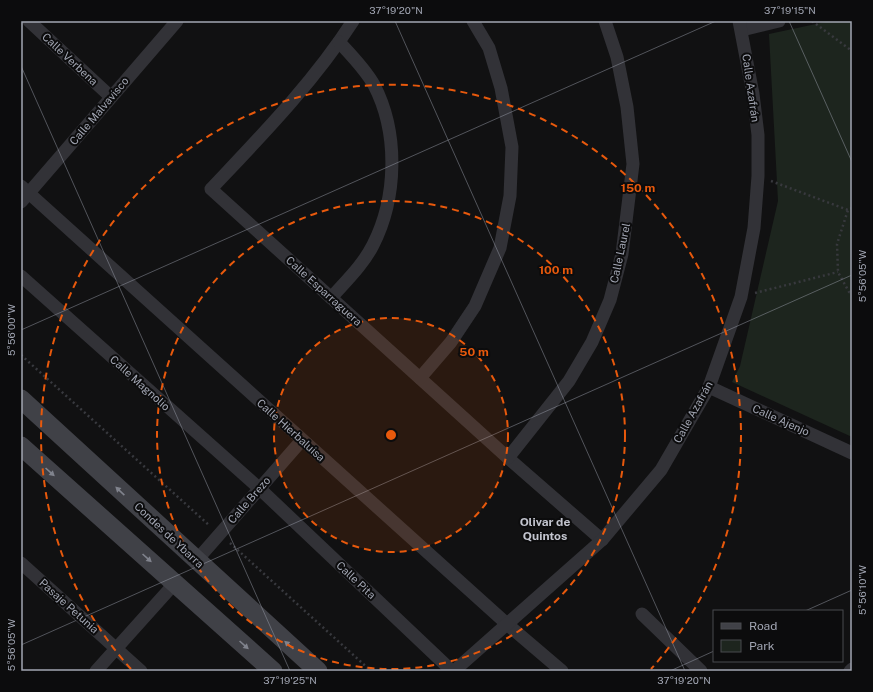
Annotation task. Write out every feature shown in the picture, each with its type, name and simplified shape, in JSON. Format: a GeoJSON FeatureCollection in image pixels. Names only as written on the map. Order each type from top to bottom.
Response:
{"type":"FeatureCollection","features":[{"type":"Feature","properties":{"kind":"main road","name":"Condes de Ybarra"},"geometry":{"type":"LineString","coordinates":[[21,399],[196,561],[318,671]]}},
{"type":"Feature","properties":{"kind":"main road"},"geometry":{"type":"LineString","coordinates":[[21,446],[272,671]]}},
{"type":"Feature","properties":{"kind":"street","name":"Calle Verbena"},"geometry":{"type":"LineString","coordinates":[[29,21],[110,97]]}},
{"type":"Feature","properties":{"kind":"street","name":"Calle Malvavisco"},"geometry":{"type":"LineString","coordinates":[[24,194],[177,21]]}},
{"type":"Feature","properties":{"kind":"street","name":"Calle Esparraguera"},"geometry":{"type":"LineString","coordinates":[[353,21],[339,42],[296,97],[211,189],[508,458],[602,540]]}},
{"type":"Feature","properties":{"kind":"street"},"geometry":{"type":"LineString","coordinates":[[420,378],[451,342],[475,306],[500,248],[510,196],[512,147],[501,88],[489,48],[473,21]]}},
{"type":"Feature","properties":{"kind":"street","name":"Calle Laurel"},"geometry":{"type":"LineString","coordinates":[[508,458],[569,381],[592,342],[610,300],[622,254],[633,164],[627,107],[617,57],[605,21]]}},
{"type":"Feature","properties":{"kind":"street"},"geometry":{"type":"LineString","coordinates":[[740,26],[779,21]]}},
{"type":"Feature","properties":{"kind":"street","name":"Calle Azafrán"},"geometry":{"type":"LineString","coordinates":[[453,671],[508,625],[602,540],[661,470],[708,388],[741,297],[754,228],[758,176],[758,135],[753,94],[740,26]]}},
{"type":"Feature","properties":{"kind":"street"},"geometry":{"type":"LineString","coordinates":[[331,298],[361,264],[373,245],[384,214],[392,156],[383,109],[374,86],[358,63],[339,42]]}},
{"type":"Feature","properties":{"kind":"street","name":"Calle Hierbaluisa"},"geometry":{"type":"LineString","coordinates":[[24,194],[508,625],[562,671]]}},
{"type":"Feature","properties":{"kind":"street","name":"Calle Magnolio"},"geometry":{"type":"LineString","coordinates":[[21,276],[260,489]]}},
{"type":"Feature","properties":{"kind":"street","name":"Calle Ajenjo"},"geometry":{"type":"LineString","coordinates":[[708,388],[852,453]]}},
{"type":"Feature","properties":{"kind":"street","name":"Calle Brezo"},"geometry":{"type":"LineString","coordinates":[[196,561],[302,440]]}},
{"type":"Feature","properties":{"kind":"street","name":"Calle Pita"},"geometry":{"type":"LineString","coordinates":[[260,489],[453,671]]}},
{"type":"Feature","properties":{"kind":"street","name":"Pasaje Petunia"},"geometry":{"type":"LineString","coordinates":[[21,563],[141,671]]}},
{"type":"Feature","properties":{"kind":"street"},"geometry":{"type":"LineString","coordinates":[[96,671],[175,583]]}},
{"type":"Feature","properties":{"kind":"street"},"geometry":{"type":"LineString","coordinates":[[642,614],[701,671]]}},
{"type":"Feature","properties":{"kind":"path"},"geometry":{"type":"LineString","coordinates":[[812,21],[852,51]]}},
{"type":"Feature","properties":{"kind":"path"},"geometry":{"type":"LineString","coordinates":[[758,176],[848,210]]}},
{"type":"Feature","properties":{"kind":"path"},"geometry":{"type":"LineString","coordinates":[[852,208],[848,210],[837,244],[838,272],[849,292],[852,293]]}},
{"type":"Feature","properties":{"kind":"path"},"geometry":{"type":"LineString","coordinates":[[741,297],[838,272]]}},
{"type":"Feature","properties":{"kind":"path"},"geometry":{"type":"LineString","coordinates":[[21,355],[371,671]]}},
{"type":"Feature","properties":{"kind":"green space"},"geometry":{"type":"Polygon","coordinates":[[[830,21],[852,21],[852,437],[732,382],[740,366],[778,201],[769,34],[830,21]]]}},
{"type":"Feature","properties":{"kind":"district","name":"Olivar de Quintos"},"geometry":{"type":"Point","coordinates":[545,529]}}]}
